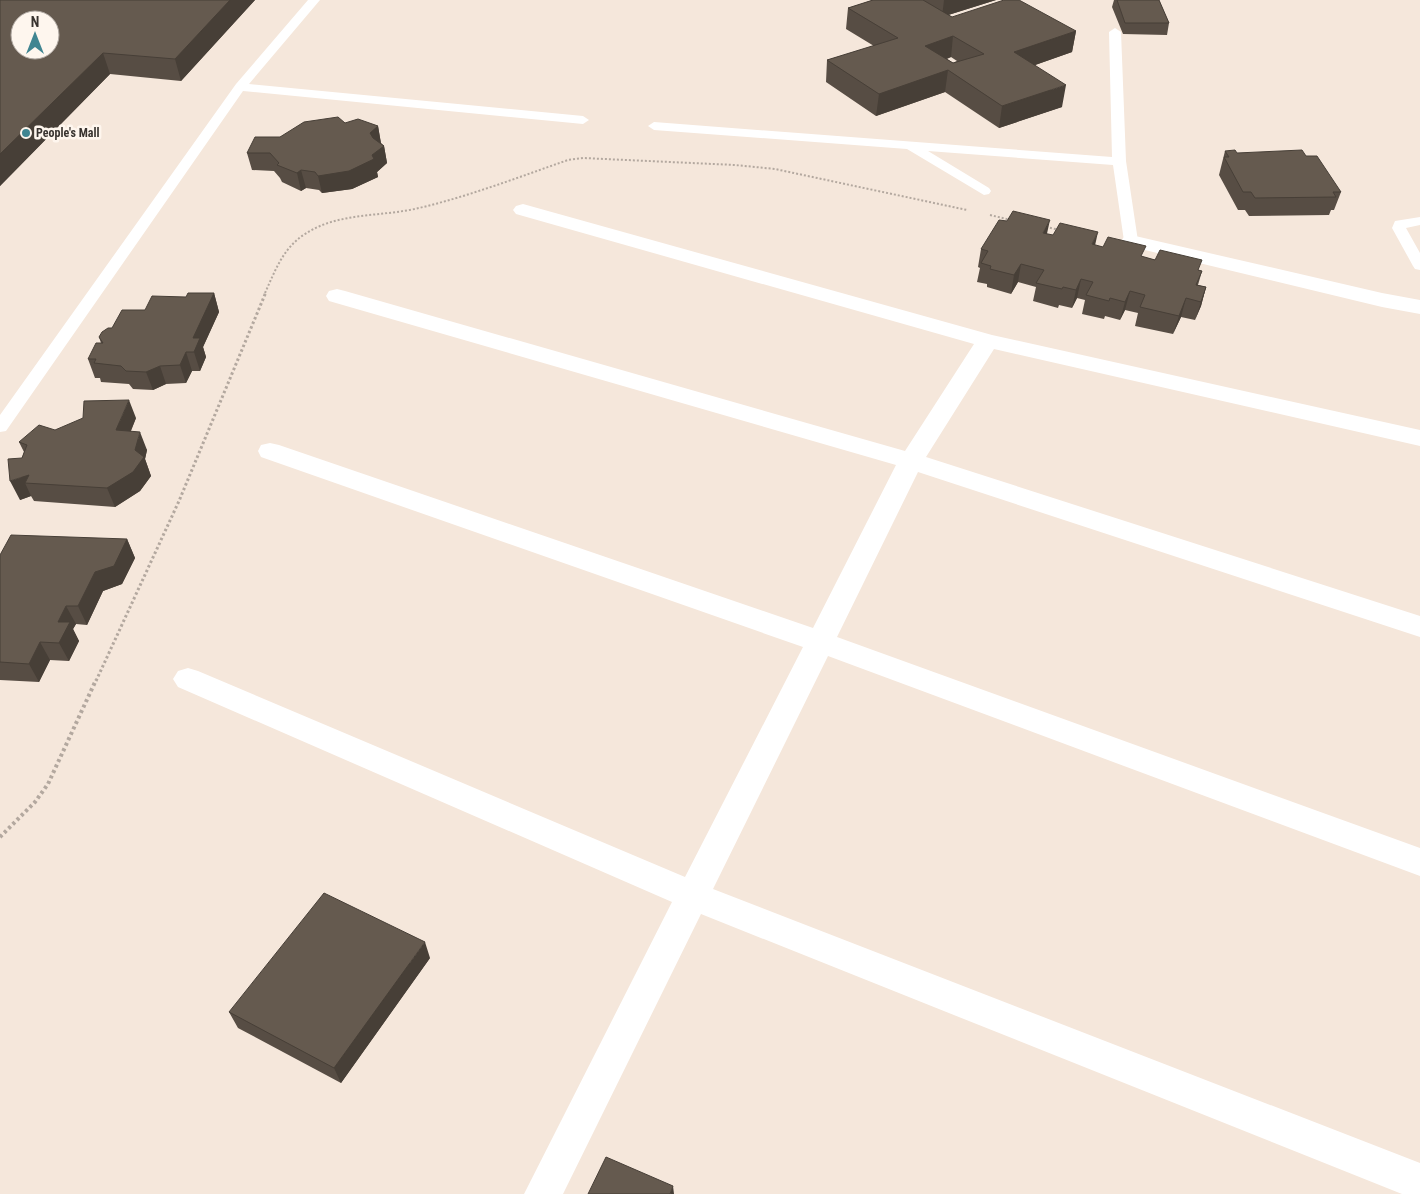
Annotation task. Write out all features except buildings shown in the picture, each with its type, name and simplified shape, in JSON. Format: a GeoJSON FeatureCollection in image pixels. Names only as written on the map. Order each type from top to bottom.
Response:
{"type":"FeatureCollection","features":[{"type":"Feature","properties":{"kind":"street"},"geometry":{"type":"LineString","coordinates":[[523,210],[988,341],[1420,438]]}},
{"type":"Feature","properties":{"kind":"street"},"geometry":{"type":"LineString","coordinates":[[1131,241],[1382,300],[1420,307]]}},
{"type":"Feature","properties":{"kind":"street"},"geometry":{"type":"LineString","coordinates":[[338,296],[911,461],[1420,627]]}},
{"type":"Feature","properties":{"kind":"street"},"geometry":{"type":"LineString","coordinates":[[543,1194],[911,461],[988,341]]}},
{"type":"Feature","properties":{"kind":"street"},"geometry":{"type":"LineString","coordinates":[[270,451],[821,642],[1420,862]]}},
{"type":"Feature","properties":{"kind":"street"},"geometry":{"type":"LineString","coordinates":[[188,679],[692,895],[1420,1182]]}},
{"type":"Feature","properties":{"kind":"lane"},"geometry":{"type":"LineString","coordinates":[[0,427],[240,87],[314,0]]}},
{"type":"Feature","properties":{"kind":"lane"},"geometry":{"type":"LineString","coordinates":[[1115,32],[1119,161],[1131,241]]}},
{"type":"Feature","properties":{"kind":"lane"},"geometry":{"type":"LineString","coordinates":[[240,87],[583,120]]}},
{"type":"Feature","properties":{"kind":"lane"},"geometry":{"type":"LineString","coordinates":[[654,126],[906,143],[1119,161]]}},
{"type":"Feature","properties":{"kind":"lane"},"geometry":{"type":"LineString","coordinates":[[906,143],[984,191]]}},
{"type":"Feature","properties":{"kind":"lane"},"geometry":{"type":"LineString","coordinates":[[1420,221],[1400,224],[1399,228],[1420,266]]}},
{"type":"Feature","properties":{"kind":"place","name":"People's Mall"},"geometry":{"type":"Point","coordinates":[26,133]}}]}
